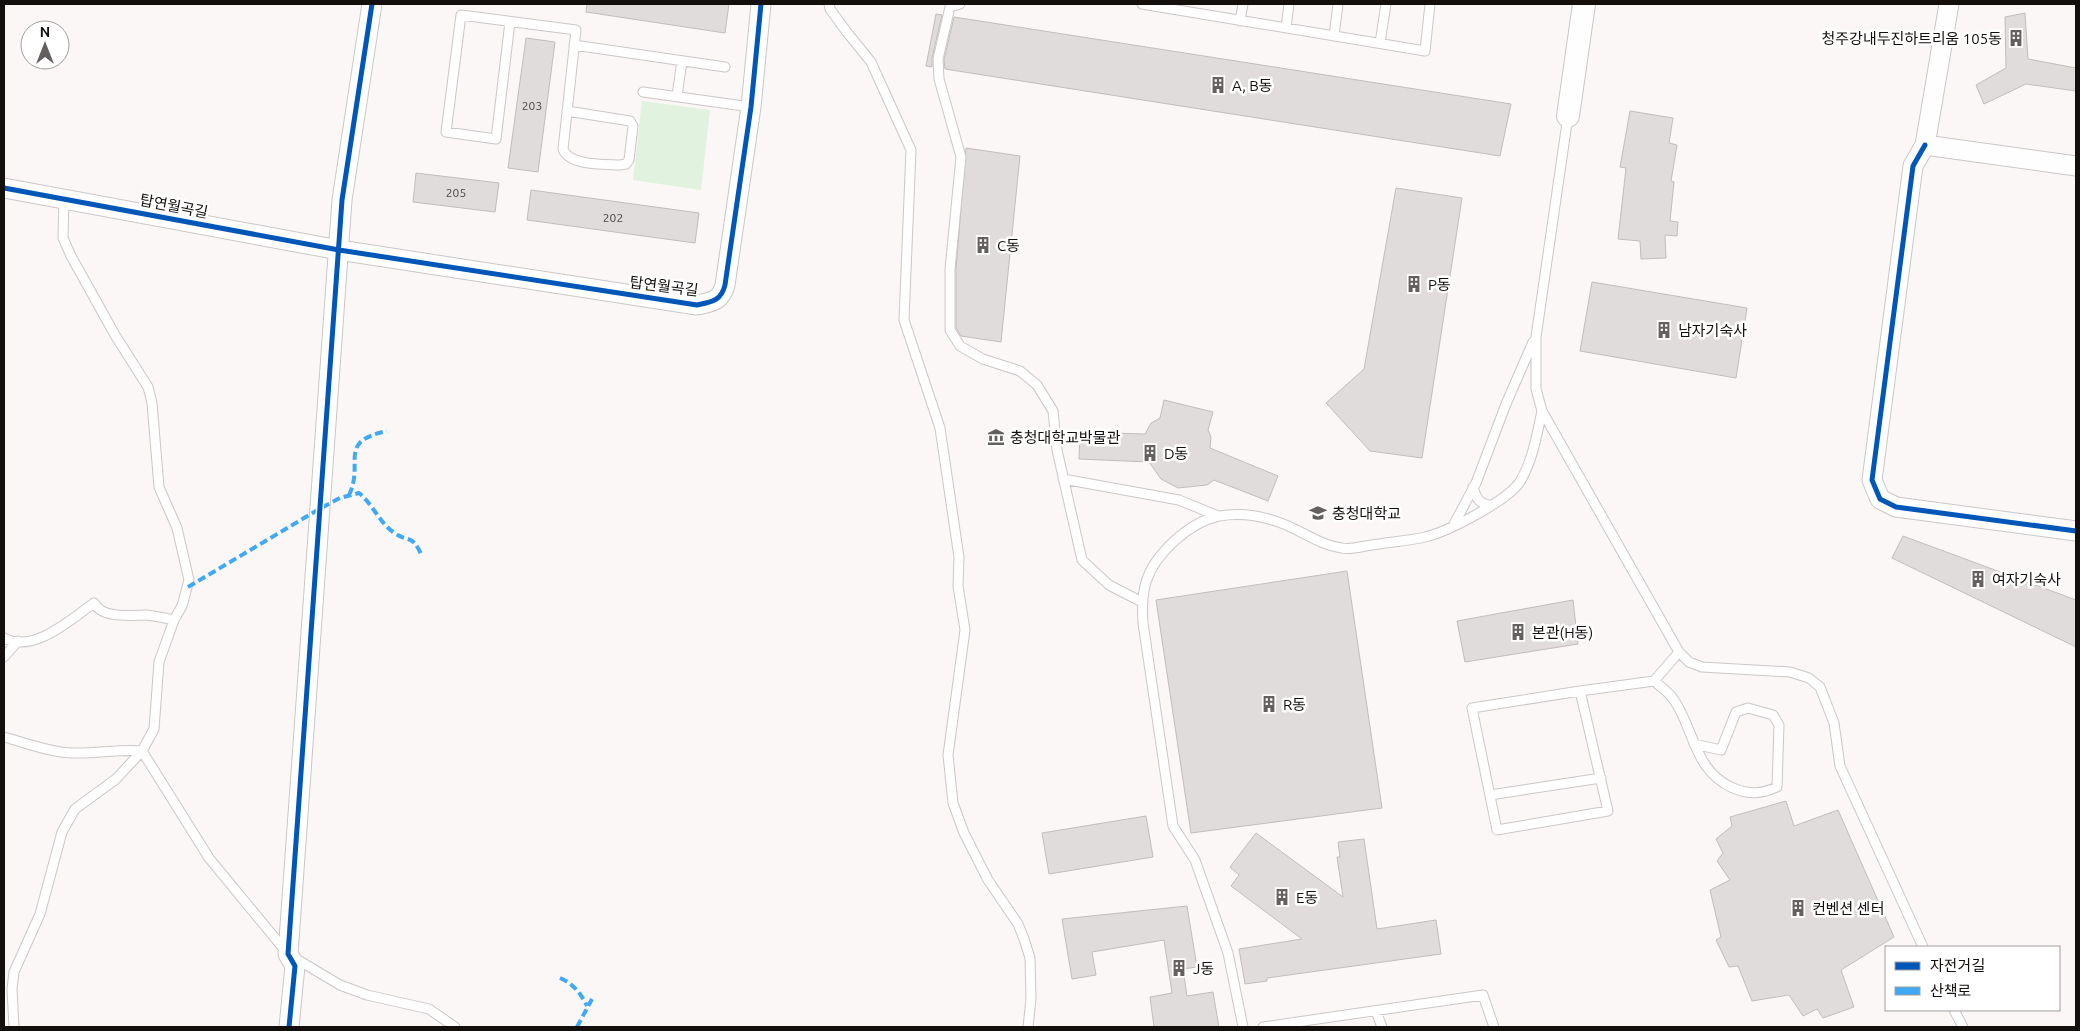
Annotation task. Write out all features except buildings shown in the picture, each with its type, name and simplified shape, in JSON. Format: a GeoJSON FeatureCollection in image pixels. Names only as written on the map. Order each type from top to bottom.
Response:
{"type":"FeatureCollection","features":[{"type":"Feature","properties":{"kind":"street"},"geometry":{"type":"LineString","coordinates":[[289,1027],[294,966],[288,954],[342,200],[372,4]]}},
{"type":"Feature","properties":{"kind":"street","name":"탑연월곡길"},"geometry":{"type":"LineString","coordinates":[[4,188],[339,250],[697,305],[714,302],[722,295],[725,285],[751,107],[761,4]]}},
{"type":"Feature","properties":{"kind":"street"},"geometry":{"type":"LineString","coordinates":[[1568,116],[1584,4]]}},
{"type":"Feature","properties":{"kind":"street"},"geometry":{"type":"LineString","coordinates":[[1949,4],[1925,146],[1913,166],[1872,480],[1880,499],[1896,507],[2076,531]]}},
{"type":"Feature","properties":{"kind":"street"},"geometry":{"type":"LineString","coordinates":[[1925,146],[2076,166]]}},
{"type":"Feature","properties":{"kind":"lane"},"geometry":{"type":"LineString","coordinates":[[830,4],[830,10],[871,62],[911,150],[904,320],[940,428],[959,557],[958,586],[965,630],[948,755],[952,803],[964,833],[988,880],[1018,924],[1024,939],[1030,958],[1032,999],[1028,1027]]}},
{"type":"Feature","properties":{"kind":"lane"},"geometry":{"type":"LineString","coordinates":[[960,4],[950,7],[938,60],[939,79],[961,157],[950,269],[950,330],[960,346],[983,359],[1020,371],[1036,385],[1053,411],[1063,479],[1082,560],[1109,585],[1142,602]]}},
{"type":"Feature","properties":{"kind":"lane"},"geometry":{"type":"LineString","coordinates":[[1142,4],[1179,7],[1240,21],[1425,50],[1430,4]]}},
{"type":"Feature","properties":{"kind":"lane"},"geometry":{"type":"LineString","coordinates":[[1240,21],[1243,4]]}},
{"type":"Feature","properties":{"kind":"lane"},"geometry":{"type":"LineString","coordinates":[[1286,28],[1289,4]]}},
{"type":"Feature","properties":{"kind":"lane"},"geometry":{"type":"LineString","coordinates":[[1334,36],[1338,4]]}},
{"type":"Feature","properties":{"kind":"lane"},"geometry":{"type":"LineString","coordinates":[[1380,43],[1386,4]]}},
{"type":"Feature","properties":{"kind":"lane"},"geometry":{"type":"LineString","coordinates":[[510,22],[496,139],[446,132],[460,15],[576,30],[574,45],[567,111],[563,149],[565,154],[573,159],[626,164],[629,160],[633,126],[630,121],[567,111]]}},
{"type":"Feature","properties":{"kind":"lane"},"geometry":{"type":"LineString","coordinates":[[574,45],[725,67]]}},
{"type":"Feature","properties":{"kind":"lane"},"geometry":{"type":"LineString","coordinates":[[677,96],[682,61]]}},
{"type":"Feature","properties":{"kind":"lane"},"geometry":{"type":"LineString","coordinates":[[643,92],[751,107]]}},
{"type":"Feature","properties":{"kind":"lane"},"geometry":{"type":"LineString","coordinates":[[1568,116],[1536,337],[1536,389],[1542,411],[1679,652],[1689,662],[1702,667],[1790,672],[1809,678],[1820,686],[1834,724],[1840,766],[1924,946]]}},
{"type":"Feature","properties":{"kind":"lane"},"geometry":{"type":"LineString","coordinates":[[14,1027],[12,989],[14,972],[40,914],[67,820],[74,809],[116,779],[142,751],[154,729],[159,662],[174,620],[182,606],[189,580],[178,528],[159,486],[152,403],[148,386],[115,335],[71,256],[63,238],[64,198]]}},
{"type":"Feature","properties":{"kind":"lane"},"geometry":{"type":"LineString","coordinates":[[1452,527],[1473,488],[1506,404],[1536,337]]}},
{"type":"Feature","properties":{"kind":"lane"},"geometry":{"type":"LineString","coordinates":[[1243,1027],[1228,953],[1195,860],[1173,826],[1142,602],[1146,581],[1157,562],[1172,543],[1197,525],[1218,516],[1234,514],[1272,520],[1328,545],[1344,549],[1425,537],[1452,527],[1508,496],[1521,481],[1530,457],[1542,411]]}},
{"type":"Feature","properties":{"kind":"lane"},"geometry":{"type":"LineString","coordinates":[[1063,479],[1179,500],[1218,516]]}},
{"type":"Feature","properties":{"kind":"lane"},"geometry":{"type":"LineString","coordinates":[[1473,488],[1478,501],[1483,505],[1490,505]]}},
{"type":"Feature","properties":{"kind":"lane"},"geometry":{"type":"LineString","coordinates":[[4,638],[18,641],[44,636],[65,624],[94,603],[96,606],[113,613],[174,620]]}},
{"type":"Feature","properties":{"kind":"lane"},"geometry":{"type":"LineString","coordinates":[[4,656],[18,641]]}},
{"type":"Feature","properties":{"kind":"lane"},"geometry":{"type":"LineString","coordinates":[[1580,691],[1608,811],[1497,830],[1472,708],[1580,691],[1654,681],[1679,652]]}},
{"type":"Feature","properties":{"kind":"lane"},"geometry":{"type":"LineString","coordinates":[[1654,681],[1674,699],[1694,744],[1705,767],[1720,782],[1740,791],[1758,795],[1777,787],[1779,725],[1773,715],[1748,708],[1736,712],[1721,750],[1694,744]]}},
{"type":"Feature","properties":{"kind":"lane"},"geometry":{"type":"LineString","coordinates":[[4,737],[69,753],[102,753],[122,749],[142,751]]}},
{"type":"Feature","properties":{"kind":"lane"},"geometry":{"type":"LineString","coordinates":[[142,751],[209,858],[288,954],[340,985],[367,995],[429,1008],[455,1027]]}},
{"type":"Feature","properties":{"kind":"lane"},"geometry":{"type":"LineString","coordinates":[[1490,796],[1600,778]]}},
{"type":"Feature","properties":{"kind":"lane"},"geometry":{"type":"LineString","coordinates":[[1262,1027],[1483,996],[1494,1027]]}},
{"type":"Feature","properties":{"kind":"lane"},"geometry":{"type":"LineString","coordinates":[[1376,1011],[1382,1027]]}},
{"type":"Feature","properties":{"kind":"lane"},"geometry":{"type":"LineString","coordinates":[[1955,1011],[1963,1027]]}},
{"type":"Feature","properties":{"kind":"green space"},"geometry":{"type":"Polygon","coordinates":[[[642,101],[710,110],[701,190],[633,180],[642,101]]]}},
{"type":"Feature","properties":{"kind":"marked path"},"geometry":{"type":"LineString","coordinates":[[349,495],[355,473],[357,447],[362,441],[371,436],[387,431]]}},
{"type":"Feature","properties":{"kind":"marked path"},"geometry":{"type":"LineString","coordinates":[[188,587],[321,508],[340,498],[359,493],[388,528],[412,541],[422,556]]}},
{"type":"Feature","properties":{"kind":"marked path"},"geometry":{"type":"LineString","coordinates":[[560,978],[576,990],[587,1006]]}},
{"type":"Feature","properties":{"kind":"marked path"},"geometry":{"type":"LineString","coordinates":[[577,1027],[592,999]]}},
{"type":"Feature","properties":{"kind":"cycle path"},"geometry":{"type":"LineString","coordinates":[[289,1027],[295,966],[288,954],[342,200],[372,4]]}},
{"type":"Feature","properties":{"kind":"cycle path"},"geometry":{"type":"LineString","coordinates":[[4,188],[339,250],[697,305],[707,303],[718,298],[725,285],[751,107],[761,4]]}},
{"type":"Feature","properties":{"kind":"cycle path"},"geometry":{"type":"LineString","coordinates":[[1925,145],[1913,166],[1872,480],[1880,499],[1896,507],[2076,531]]}},
{"type":"Feature","properties":{"kind":"place","name":"청주강내두진하트리움 105동"},"geometry":{"type":"Point","coordinates":[2016,38]}},
{"type":"Feature","properties":{"kind":"place","name":"A, B동"},"geometry":{"type":"Point","coordinates":[1218,85]}},
{"type":"Feature","properties":{"kind":"place","name":"C동"},"geometry":{"type":"Point","coordinates":[983,245]}},
{"type":"Feature","properties":{"kind":"place","name":"P동"},"geometry":{"type":"Point","coordinates":[1414,284]}},
{"type":"Feature","properties":{"kind":"place","name":"남자기숙사"},"geometry":{"type":"Point","coordinates":[1664,330]}},
{"type":"Feature","properties":{"kind":"place","name":"충청대학교박물관"},"geometry":{"type":"Point","coordinates":[996,437]}},
{"type":"Feature","properties":{"kind":"place","name":"D동"},"geometry":{"type":"Point","coordinates":[1150,453]}},
{"type":"Feature","properties":{"kind":"place","name":"충청대학교"},"geometry":{"type":"Point","coordinates":[1318,513]}},
{"type":"Feature","properties":{"kind":"place","name":"여자기숙사"},"geometry":{"type":"Point","coordinates":[1978,579]}},
{"type":"Feature","properties":{"kind":"place","name":"본관(H동)"},"geometry":{"type":"Point","coordinates":[1518,632]}},
{"type":"Feature","properties":{"kind":"place","name":"R동"},"geometry":{"type":"Point","coordinates":[1269,704]}},
{"type":"Feature","properties":{"kind":"place","name":"E동"},"geometry":{"type":"Point","coordinates":[1282,897]}},
{"type":"Feature","properties":{"kind":"place","name":"컨벤션 센터"},"geometry":{"type":"Point","coordinates":[1798,908]}},
{"type":"Feature","properties":{"kind":"place","name":"J동"},"geometry":{"type":"Point","coordinates":[1179,968]}}]}
